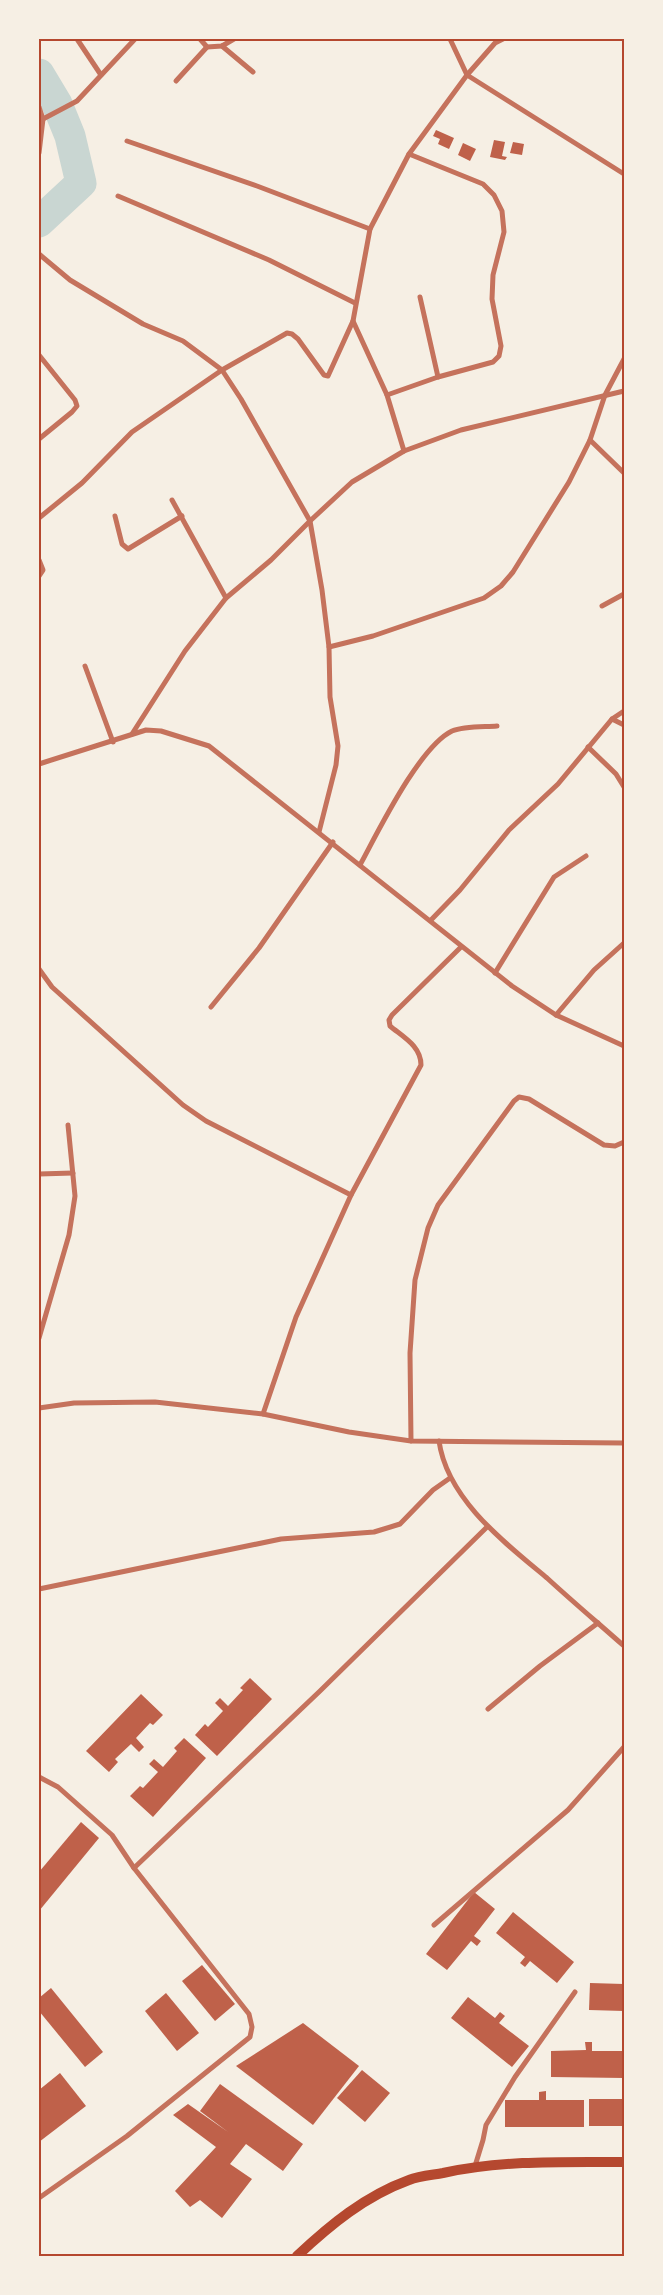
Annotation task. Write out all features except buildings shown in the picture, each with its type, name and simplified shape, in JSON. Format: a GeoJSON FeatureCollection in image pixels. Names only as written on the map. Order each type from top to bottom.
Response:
{"type":"FeatureCollection","features":[{"type":"Feature","properties":{"kind":"main road"},"geometry":{"type":"LineString","coordinates":[[297,2256],[326,2229],[366,2200],[410,2180],[475,2166],[544,2162],[624,2162]]}},
{"type":"Feature","properties":{"kind":"street"},"geometry":{"type":"LineString","coordinates":[[76,39],[101,75]]}},
{"type":"Feature","properties":{"kind":"street"},"geometry":{"type":"LineString","coordinates":[[43,119],[77,101],[135,39]]}},
{"type":"Feature","properties":{"kind":"street"},"geometry":{"type":"LineString","coordinates":[[200,39],[208,46],[222,46],[234,39]]}},
{"type":"Feature","properties":{"kind":"street"},"geometry":{"type":"LineString","coordinates":[[450,39],[467,75],[624,174]]}},
{"type":"Feature","properties":{"kind":"street"},"geometry":{"type":"LineString","coordinates":[[39,518],[82,483],[132,432],[222,370],[287,333],[292,334],[298,339],[324,375],[328,376],[353,320],[370,229],[409,154],[467,75],[495,43],[503,39]]}},
{"type":"Feature","properties":{"kind":"street"},"geometry":{"type":"LineString","coordinates":[[176,81],[208,46]]}},
{"type":"Feature","properties":{"kind":"street"},"geometry":{"type":"LineString","coordinates":[[222,46],[253,72]]}},
{"type":"Feature","properties":{"kind":"street"},"geometry":{"type":"LineString","coordinates":[[39,109],[43,119],[39,153]]}},
{"type":"Feature","properties":{"kind":"street"},"geometry":{"type":"LineString","coordinates":[[127,141],[257,186],[370,229]]}},
{"type":"Feature","properties":{"kind":"street"},"geometry":{"type":"LineString","coordinates":[[387,394],[438,377],[493,362],[499,356],[501,346],[492,299],[493,275],[504,232],[502,211],[494,195],[483,184],[409,154]]}},
{"type":"Feature","properties":{"kind":"street"},"geometry":{"type":"LineString","coordinates":[[118,196],[269,260],[355,303]]}},
{"type":"Feature","properties":{"kind":"street"},"geometry":{"type":"LineString","coordinates":[[39,254],[70,280],[143,324],[183,341],[222,370],[310,521],[322,590],[328,647],[330,697],[338,746],[336,765],[319,832]]}},
{"type":"Feature","properties":{"kind":"street"},"geometry":{"type":"LineString","coordinates":[[420,297],[438,377]]}},
{"type":"Feature","properties":{"kind":"street"},"geometry":{"type":"LineString","coordinates":[[353,320],[387,394],[404,451]]}},
{"type":"Feature","properties":{"kind":"street"},"geometry":{"type":"LineString","coordinates":[[39,354],[75,400],[77,406],[39,439]]}},
{"type":"Feature","properties":{"kind":"street"},"geometry":{"type":"LineString","coordinates":[[328,647],[373,636],[484,598],[501,586],[514,572],[569,482],[590,440],[605,395],[624,359]]}},
{"type":"Feature","properties":{"kind":"street"},"geometry":{"type":"LineString","coordinates":[[132,734],[185,652],[226,598],[271,560],[352,482],[404,451],[461,430],[624,391]]}},
{"type":"Feature","properties":{"kind":"street"},"geometry":{"type":"LineString","coordinates":[[590,440],[624,473]]}},
{"type":"Feature","properties":{"kind":"street"},"geometry":{"type":"LineString","coordinates":[[172,500],[226,598]]}},
{"type":"Feature","properties":{"kind":"street"},"geometry":{"type":"LineString","coordinates":[[115,516],[122,544],[128,549],[182,516]]}},
{"type":"Feature","properties":{"kind":"street"},"geometry":{"type":"LineString","coordinates":[[39,560],[43,570],[39,576]]}},
{"type":"Feature","properties":{"kind":"street"},"geometry":{"type":"LineString","coordinates":[[602,606],[624,594]]}},
{"type":"Feature","properties":{"kind":"street"},"geometry":{"type":"LineString","coordinates":[[85,666],[113,742]]}},
{"type":"Feature","properties":{"kind":"street"},"geometry":{"type":"LineString","coordinates":[[431,920],[460,890],[509,830],[558,784],[612,719],[624,711]]}},
{"type":"Feature","properties":{"kind":"street"},"geometry":{"type":"LineString","coordinates":[[612,719],[624,725]]}},
{"type":"Feature","properties":{"kind":"street"},"geometry":{"type":"LineString","coordinates":[[360,865],[392,806],[425,754],[437,739],[454,730],[497,726]]}},
{"type":"Feature","properties":{"kind":"street"},"geometry":{"type":"LineString","coordinates":[[39,764],[146,730],[160,731],[209,746],[333,842],[495,973],[556,1015],[624,1046]]}},
{"type":"Feature","properties":{"kind":"street"},"geometry":{"type":"LineString","coordinates":[[588,747],[616,774],[624,787]]}},
{"type":"Feature","properties":{"kind":"street"},"geometry":{"type":"LineString","coordinates":[[212,1006],[259,948],[333,842]]}},
{"type":"Feature","properties":{"kind":"street"},"geometry":{"type":"LineString","coordinates":[[495,973],[554,877],[586,856]]}},
{"type":"Feature","properties":{"kind":"street"},"geometry":{"type":"LineString","coordinates":[[556,1015],[594,970],[624,943]]}},
{"type":"Feature","properties":{"kind":"street"},"geometry":{"type":"LineString","coordinates":[[263,1414],[296,1317],[351,1195],[421,1065],[421,1055],[416,1048],[390,1026],[389,1020],[461,947]]}},
{"type":"Feature","properties":{"kind":"street"},"geometry":{"type":"LineString","coordinates":[[39,969],[52,987],[183,1105],[206,1121],[351,1195]]}},
{"type":"Feature","properties":{"kind":"street"},"geometry":{"type":"LineString","coordinates":[[411,1441],[410,1353],[415,1280],[428,1228],[438,1205],[514,1101],[519,1097],[529,1099],[604,1145],[615,1146],[624,1142]]}},
{"type":"Feature","properties":{"kind":"street"},"geometry":{"type":"LineString","coordinates":[[39,1338],[69,1235],[75,1196],[68,1125]]}},
{"type":"Feature","properties":{"kind":"street"},"geometry":{"type":"LineString","coordinates":[[39,1174],[73,1173]]}},
{"type":"Feature","properties":{"kind":"street"},"geometry":{"type":"LineString","coordinates":[[39,1408],[74,1403],[155,1402],[263,1414],[349,1432],[411,1441],[624,1443]]}},
{"type":"Feature","properties":{"kind":"street"},"geometry":{"type":"LineString","coordinates":[[438,1442],[441,1457],[450,1478],[487,1527],[624,1646]]}},
{"type":"Feature","properties":{"kind":"street"},"geometry":{"type":"LineString","coordinates":[[39,1589],[281,1539],[374,1532],[400,1524],[433,1490],[450,1478]]}},
{"type":"Feature","properties":{"kind":"street"},"geometry":{"type":"LineString","coordinates":[[134,1868],[320,1691],[487,1527]]}},
{"type":"Feature","properties":{"kind":"street"},"geometry":{"type":"LineString","coordinates":[[488,1709],[540,1666],[598,1623]]}},
{"type":"Feature","properties":{"kind":"street"},"geometry":{"type":"LineString","coordinates":[[434,1925],[568,1810],[624,1747]]}},
{"type":"Feature","properties":{"kind":"street"},"geometry":{"type":"LineString","coordinates":[[39,1777],[58,1787],[112,1835],[134,1868],[248,2014],[252,2028],[250,2037],[127,2136],[39,2198]]}},
{"type":"Feature","properties":{"kind":"street"},"geometry":{"type":"LineString","coordinates":[[475,2166],[486,2124],[515,2077],[574,1992]]}},
{"type":"Feature","properties":{"kind":"waterway"},"geometry":{"type":"LineString","coordinates":[[39,74],[57,104],[70,136],[81,183],[39,222]]}}]}
